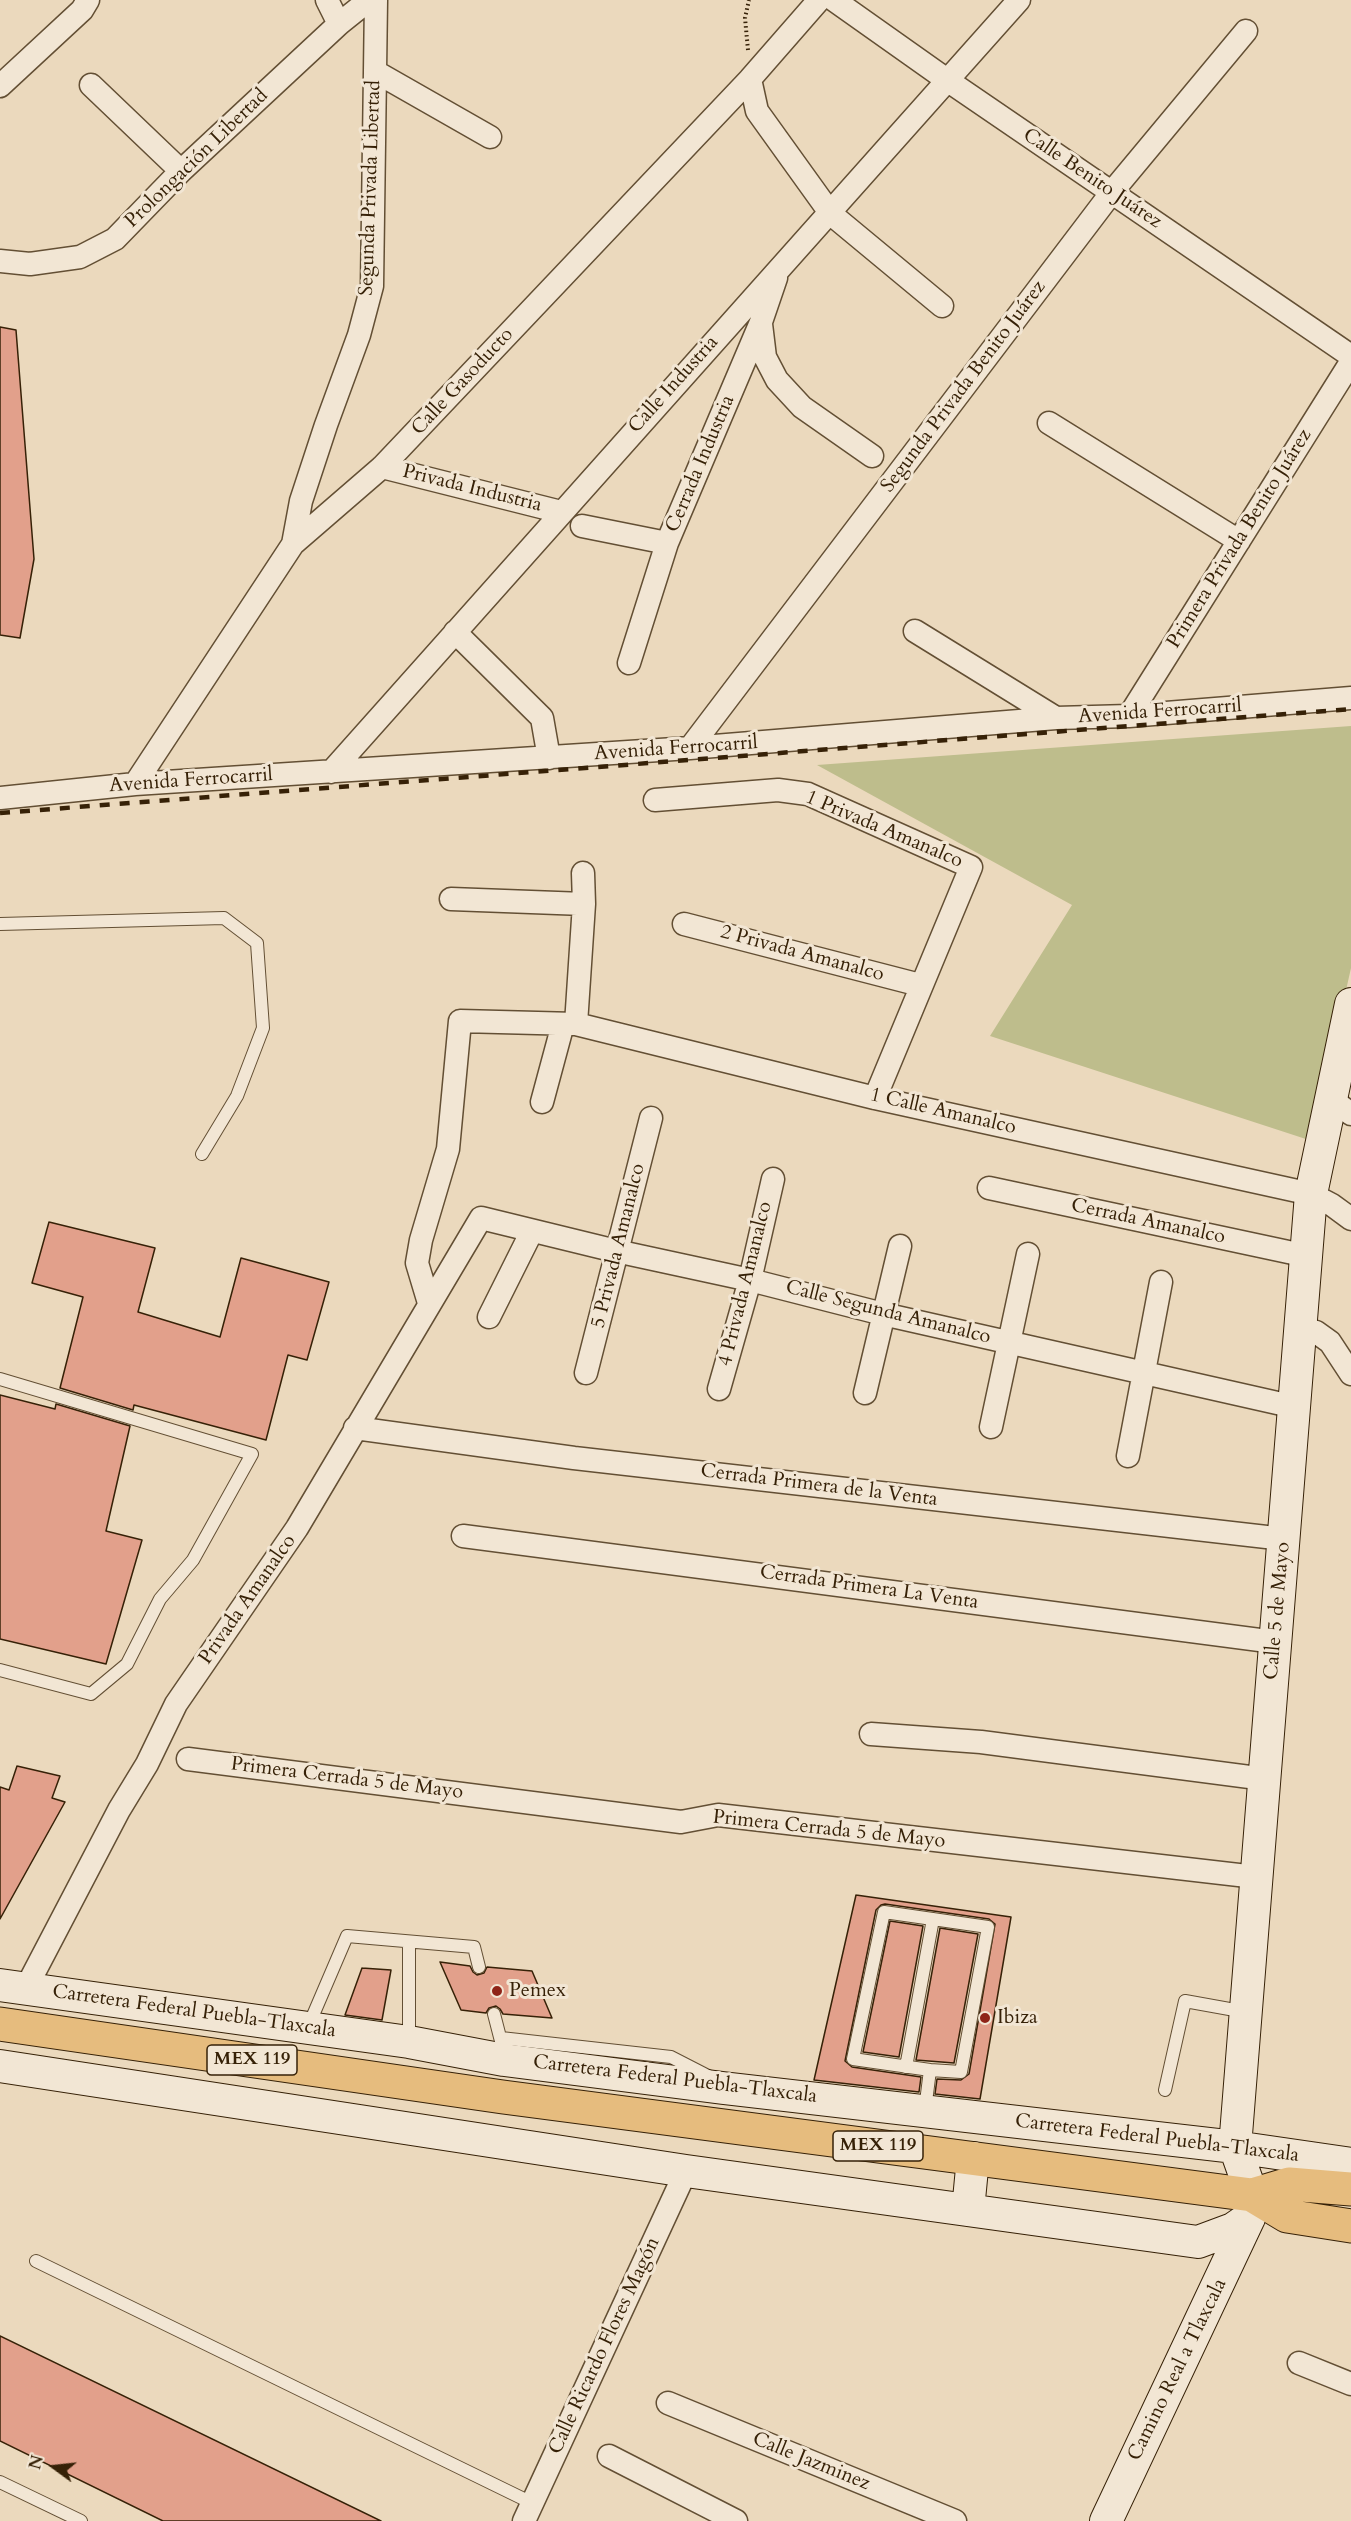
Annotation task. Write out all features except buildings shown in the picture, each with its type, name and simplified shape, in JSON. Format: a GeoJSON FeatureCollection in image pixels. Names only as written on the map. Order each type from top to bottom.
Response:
{"type":"FeatureCollection","features":[{"type":"Feature","properties":{"kind":"main road","name":"Calle 5 de Mayo"},"geometry":{"type":"LineString","coordinates":[[1250,2206],[1236,2147],[1311,1194],[1340,1106],[1351,1004]]}},
{"type":"Feature","properties":{"kind":"main road","name":"Carretera Federal Puebla-Tlaxcala"},"geometry":{"type":"LineString","coordinates":[[13,1986],[307,2030],[409,2042],[503,2070]]}},
{"type":"Feature","properties":{"kind":"main road","name":"Carretera Federal Puebla-Tlaxcala"},"geometry":{"type":"LineString","coordinates":[[0,2024],[503,2070],[724,2107],[960,2157],[1250,2206],[1287,2216],[1351,2226]]}},
{"type":"Feature","properties":{"kind":"main road","name":"Carretera Federal Puebla-Tlaxcala"},"geometry":{"type":"LineString","coordinates":[[0,2066],[686,2171],[1198,2242],[1233,2229],[1250,2206],[1288,2184],[1351,2189]]}},
{"type":"Feature","properties":{"kind":"main road","name":"Carretera Federal Puebla-Tlaxcala"},"geometry":{"type":"LineString","coordinates":[[724,2107],[939,2111],[1236,2147],[1351,2164]]}},
{"type":"Feature","properties":{"kind":"main road"},"geometry":{"type":"LineString","coordinates":[[939,2111],[960,2157],[968,2210]]}},
{"type":"Feature","properties":{"kind":"main road","name":"Camino Real a Tlaxcala"},"geometry":{"type":"LineString","coordinates":[[1106,2521],[1250,2206]]}},
{"type":"Feature","properties":{"kind":"street"},"geometry":{"type":"LineString","coordinates":[[0,86],[82,10],[88,0]]}},
{"type":"Feature","properties":{"kind":"street"},"geometry":{"type":"LineString","coordinates":[[327,0],[339,24]]}},
{"type":"Feature","properties":{"kind":"street","name":"Prolongación Libertad"},"geometry":{"type":"LineString","coordinates":[[0,261],[30,264],[80,257],[115,239],[181,171],[339,24],[369,0]]}},
{"type":"Feature","properties":{"kind":"street","name":"Segunda Privada Libertad"},"geometry":{"type":"LineString","coordinates":[[293,544],[302,501],[326,425],[359,335],[372,286],[376,0]]}},
{"type":"Feature","properties":{"kind":"street","name":"Calle Gasoducto"},"geometry":{"type":"LineString","coordinates":[[135,784],[293,544],[382,467],[750,79],[819,0]]}},
{"type":"Feature","properties":{"kind":"street","name":"Calle Benito Juárez"},"geometry":{"type":"LineString","coordinates":[[834,0],[946,80],[1351,356]]}},
{"type":"Feature","properties":{"kind":"street","name":"Calle Industria"},"geometry":{"type":"LineString","coordinates":[[331,772],[780,267],[831,214],[946,80],[1019,0]]}},
{"type":"Feature","properties":{"kind":"street","name":"Segunda Privada Benito Juárez"},"geometry":{"type":"LineString","coordinates":[[690,748],[1112,192],[1246,31]]}},
{"type":"Feature","properties":{"kind":"street"},"geometry":{"type":"LineString","coordinates":[[376,72],[490,137]]}},
{"type":"Feature","properties":{"kind":"street"},"geometry":{"type":"LineString","coordinates":[[750,79],[757,111],[831,214],[942,306]]}},
{"type":"Feature","properties":{"kind":"street"},"geometry":{"type":"LineString","coordinates":[[91,85],[181,171]]}},
{"type":"Feature","properties":{"kind":"street","name":"Cerrada Industria"},"geometry":{"type":"LineString","coordinates":[[629,663],[667,543],[761,322],[780,267]]}},
{"type":"Feature","properties":{"kind":"street"},"geometry":{"type":"LineString","coordinates":[[761,322],[765,357],[777,380],[802,407],[872,456]]}},
{"type":"Feature","properties":{"kind":"street","name":"Primera Privada Benito Juárez"},"geometry":{"type":"LineString","coordinates":[[1130,716],[1351,362]]}},
{"type":"Feature","properties":{"kind":"street"},"geometry":{"type":"LineString","coordinates":[[1049,423],[1239,541]]}},
{"type":"Feature","properties":{"kind":"street","name":"Privada Industria"},"geometry":{"type":"LineString","coordinates":[[382,467],[561,512]]}},
{"type":"Feature","properties":{"kind":"street"},"geometry":{"type":"LineString","coordinates":[[582,526],[667,543]]}},
{"type":"Feature","properties":{"kind":"street"},"geometry":{"type":"LineString","coordinates":[[915,631],[1056,718]]}},
{"type":"Feature","properties":{"kind":"street"},"geometry":{"type":"LineString","coordinates":[[455,632],[542,718],[549,758]]}},
{"type":"Feature","properties":{"kind":"street","name":"Avenida Ferrocarril"},"geometry":{"type":"LineString","coordinates":[[0,798],[135,784],[549,758],[1056,718],[1130,716],[1351,698]]}},
{"type":"Feature","properties":{"kind":"street","name":"1 Privada Amanalco"},"geometry":{"type":"LineString","coordinates":[[655,800],[778,790],[808,794],[971,867],[920,985],[875,1098]]}},
{"type":"Feature","properties":{"kind":"street"},"geometry":{"type":"LineString","coordinates":[[542,1102],[569,1024],[584,904],[583,873]]}},
{"type":"Feature","properties":{"kind":"street"},"geometry":{"type":"LineString","coordinates":[[451,899],[584,904]]}},
{"type":"Feature","properties":{"kind":"street","name":"2 Privada Amanalco"},"geometry":{"type":"LineString","coordinates":[[684,924],[920,985]]}},
{"type":"Feature","properties":{"kind":"street","name":"1 Calle Amanalco"},"geometry":{"type":"LineString","coordinates":[[429,1303],[417,1263],[420,1240],[448,1149],[459,1021],[569,1024],[875,1098],[1311,1194],[1332,1205],[1351,1219]]}},
{"type":"Feature","properties":{"kind":"street","name":"5 Privada Amanalco"},"geometry":{"type":"LineString","coordinates":[[586,1373],[651,1118]]}},
{"type":"Feature","properties":{"kind":"street","name":"4 Privada Amanalco"},"geometry":{"type":"LineString","coordinates":[[719,1389],[750,1280],[773,1179]]}},
{"type":"Feature","properties":{"kind":"street","name":"Cerrada Amanalco"},"geometry":{"type":"LineString","coordinates":[[989,1188],[1307,1256]]}},
{"type":"Feature","properties":{"kind":"street","name":"Privada Amanalco"},"geometry":{"type":"LineString","coordinates":[[13,1986],[147,1764],[176,1704],[297,1528],[481,1218]]}},
{"type":"Feature","properties":{"kind":"street","name":"Calle Segunda Amanalco"},"geometry":{"type":"LineString","coordinates":[[481,1218],[616,1251],[750,1280],[883,1314],[1295,1407]]}},
{"type":"Feature","properties":{"kind":"street"},"geometry":{"type":"LineString","coordinates":[[489,1317],[532,1231]]}},
{"type":"Feature","properties":{"kind":"street"},"geometry":{"type":"LineString","coordinates":[[865,1393],[900,1246]]}},
{"type":"Feature","properties":{"kind":"street"},"geometry":{"type":"LineString","coordinates":[[991,1426],[1028,1254]]}},
{"type":"Feature","properties":{"kind":"street"},"geometry":{"type":"LineString","coordinates":[[1128,1456],[1161,1282]]}},
{"type":"Feature","properties":{"kind":"street"},"geometry":{"type":"LineString","coordinates":[[1301,1328],[1316,1332],[1330,1342],[1351,1374]]}},
{"type":"Feature","properties":{"kind":"street","name":"Cerrada Primera de la Venta"},"geometry":{"type":"LineString","coordinates":[[355,1428],[574,1458],[1284,1539]]}},
{"type":"Feature","properties":{"kind":"street","name":"Cerrada Primera La Venta"},"geometry":{"type":"LineString","coordinates":[[463,1536],[1275,1642]]}},
{"type":"Feature","properties":{"kind":"street"},"geometry":{"type":"LineString","coordinates":[[872,1734],[963,1740],[1265,1779]]}},
{"type":"Feature","properties":{"kind":"street","name":"Primera Cerrada 5 de Mayo"},"geometry":{"type":"LineString","coordinates":[[188,1759],[681,1822],[718,1815],[1256,1877]]}},
{"type":"Feature","properties":{"kind":"street","name":"Calle Ricardo Flores Magón"},"geometry":{"type":"LineString","coordinates":[[528,2512],[686,2171]]}},
{"type":"Feature","properties":{"kind":"street"},"geometry":{"type":"LineString","coordinates":[[1299,2363],[1351,2384]]}},
{"type":"Feature","properties":{"kind":"street","name":"Calle Jazminez"},"geometry":{"type":"LineString","coordinates":[[668,2403],[955,2521]]}},
{"type":"Feature","properties":{"kind":"street"},"geometry":{"type":"LineString","coordinates":[[609,2456],[736,2521]]}},
{"type":"Feature","properties":{"kind":"lane"},"geometry":{"type":"LineString","coordinates":[[0,924],[224,918],[257,943],[263,1028],[237,1096],[202,1154]]}},
{"type":"Feature","properties":{"kind":"lane"},"geometry":{"type":"LineString","coordinates":[[0,1380],[252,1454],[193,1560],[160,1599],[128,1664],[91,1694],[0,1670]]}},
{"type":"Feature","properties":{"kind":"lane"},"geometry":{"type":"LineString","coordinates":[[884,1912],[988,1927],[961,2072],[906,2067],[853,2059],[884,1912]]}},
{"type":"Feature","properties":{"kind":"lane"},"geometry":{"type":"LineString","coordinates":[[906,2067],[933,1919]]}},
{"type":"Feature","properties":{"kind":"lane"},"geometry":{"type":"LineString","coordinates":[[307,2030],[347,1935],[474,1947],[479,1967]]}},
{"type":"Feature","properties":{"kind":"lane"},"geometry":{"type":"LineString","coordinates":[[408,1942],[409,2042]]}},
{"type":"Feature","properties":{"kind":"lane"},"geometry":{"type":"LineString","coordinates":[[1165,2090],[1185,2001],[1248,2012]]}},
{"type":"Feature","properties":{"kind":"lane"},"geometry":{"type":"LineString","coordinates":[[494,2014],[503,2070],[671,2057],[704,2072],[724,2107]]}},
{"type":"Feature","properties":{"kind":"lane"},"geometry":{"type":"LineString","coordinates":[[930,2070],[939,2111]]}},
{"type":"Feature","properties":{"kind":"lane"},"geometry":{"type":"LineString","coordinates":[[36,2261],[528,2512]]}},
{"type":"Feature","properties":{"kind":"lane"},"geometry":{"type":"LineString","coordinates":[[0,2482],[81,2521]]}},
{"type":"Feature","properties":{"kind":"path"},"geometry":{"type":"LineString","coordinates":[[749,0],[745,18],[750,79]]}},
{"type":"Feature","properties":{"kind":"shaded area"},"geometry":{"type":"Polygon","coordinates":[[[1351,726],[1351,968],[1312,1141],[990,1036],[1072,905],[817,765],[1351,726]]]}},
{"type":"Feature","properties":{"kind":"railway"},"geometry":{"type":"LineString","coordinates":[[0,813],[1351,709]]}},
{"type":"Feature","properties":{"kind":"place","name":"Pemex"},"geometry":{"type":"Point","coordinates":[497,1991]}},
{"type":"Feature","properties":{"kind":"place","name":"Ibiza"},"geometry":{"type":"Point","coordinates":[985,2018]}}]}
